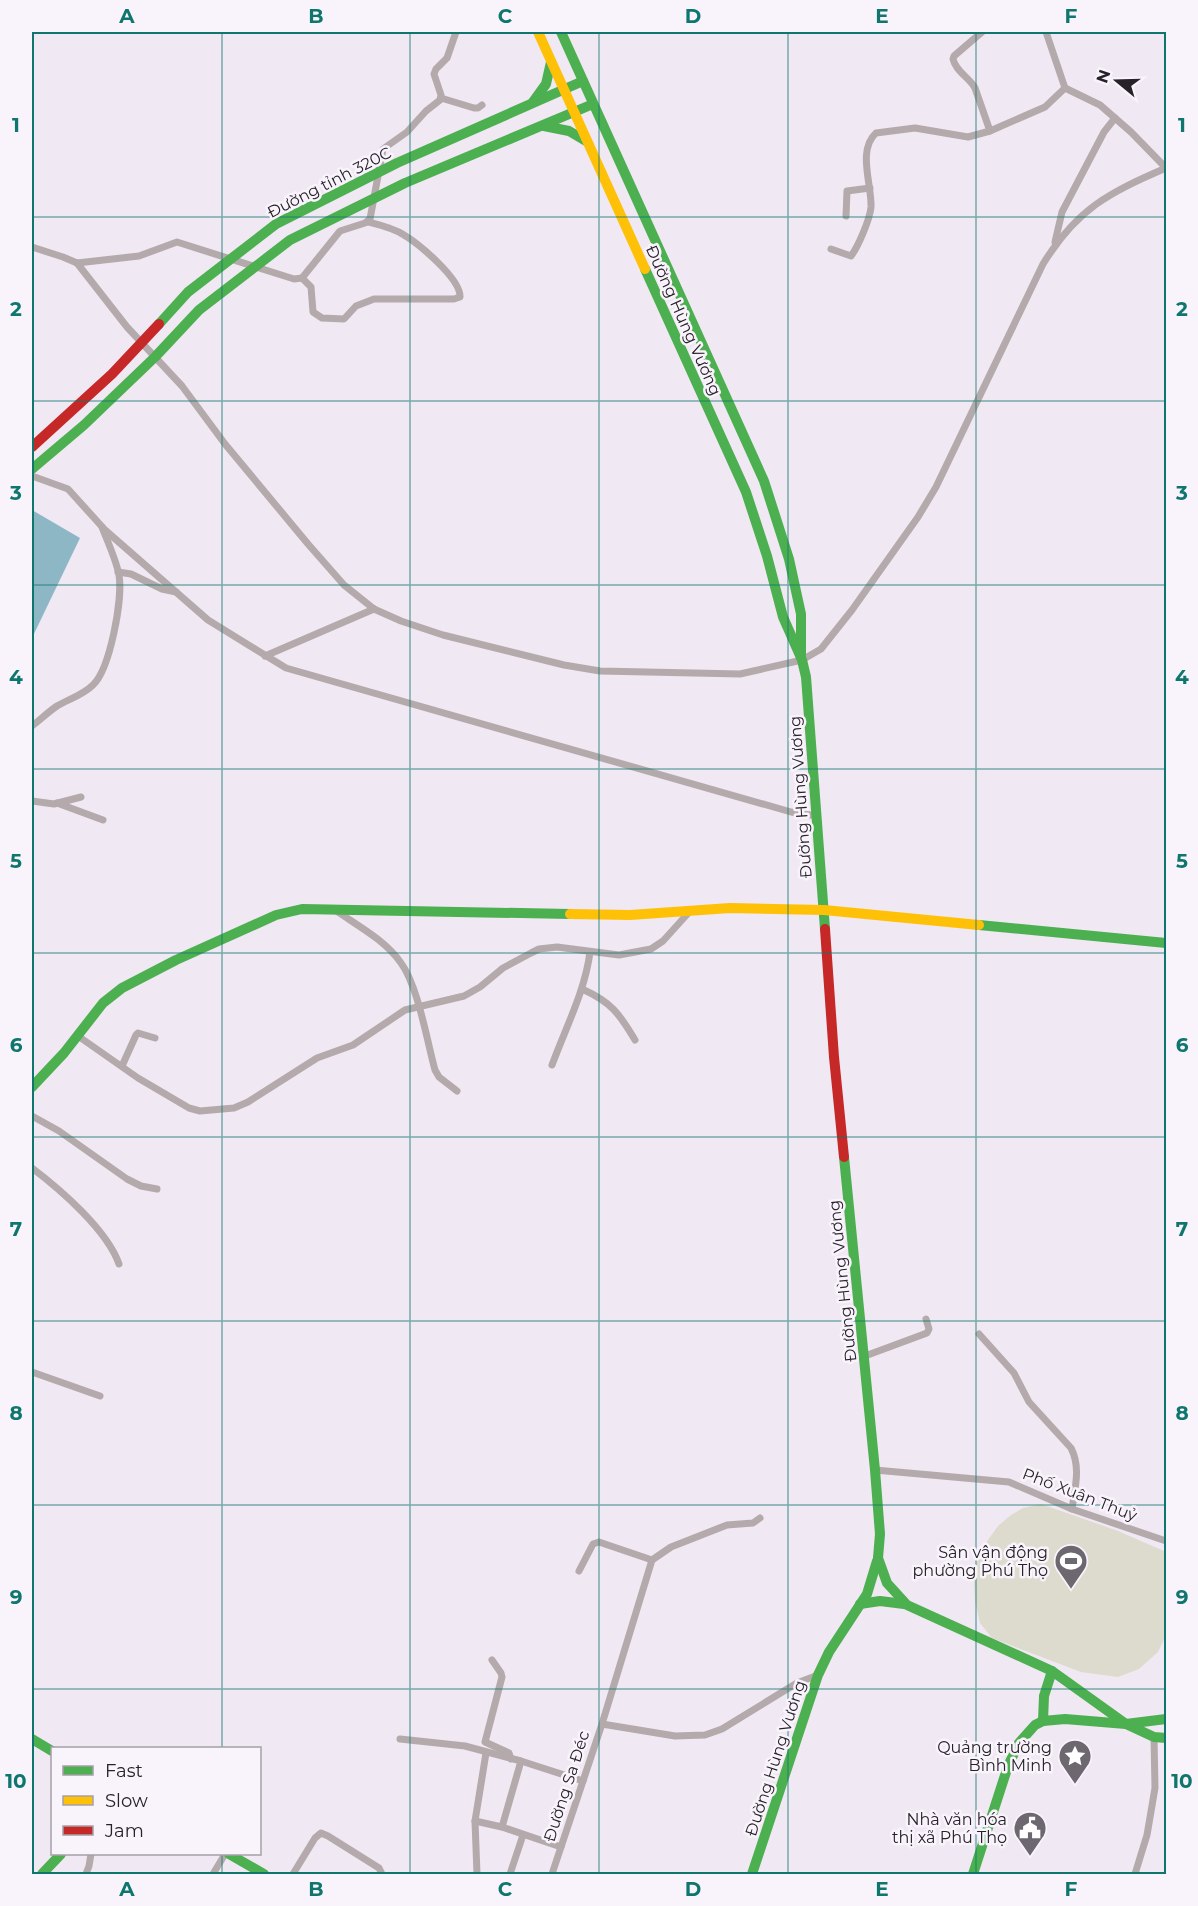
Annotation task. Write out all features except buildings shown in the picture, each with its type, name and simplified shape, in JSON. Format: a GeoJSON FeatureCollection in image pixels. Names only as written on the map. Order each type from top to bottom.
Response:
{"type":"FeatureCollection","features":[{"type":"Feature","properties":{"kind":"main road","name":"Đường Hùng Vương"},"geometry":{"type":"LineString","coordinates":[[538,32],[746,492],[767,556],[783,617],[802,660],[806,677],[834,1057],[865,1356],[880,1534],[878,1558],[871,1584],[861,1605],[829,1652],[818,1675],[752,1875]]}},
{"type":"Feature","properties":{"kind":"main road","name":"Đường Hùng Vương"},"geometry":{"type":"LineString","coordinates":[[561,32],[764,481],[789,559],[801,614],[802,660]]}},
{"type":"Feature","properties":{"kind":"main road"},"geometry":{"type":"LineString","coordinates":[[531,103],[540,95],[547,81],[551,62]]}},
{"type":"Feature","properties":{"kind":"main road","name":"Đường tỉnh 320C"},"geometry":{"type":"LineString","coordinates":[[33,446],[112,374],[188,292],[276,225],[379,172],[583,81]]}},
{"type":"Feature","properties":{"kind":"main road","name":"Đường tỉnh 320C"},"geometry":{"type":"LineString","coordinates":[[32,469],[84,425],[200,310],[290,240],[415,178],[593,104]]}},
{"type":"Feature","properties":{"kind":"main road"},"geometry":{"type":"LineString","coordinates":[[541,125],[568,131],[586,141]]}},
{"type":"Feature","properties":{"kind":"main road"},"geometry":{"type":"LineString","coordinates":[[32,1087],[64,1053],[103,1003],[122,988],[276,915],[302,909],[630,915],[738,908],[824,910],[1167,943]]}},
{"type":"Feature","properties":{"kind":"main road"},"geometry":{"type":"LineString","coordinates":[[878,1558],[887,1583],[907,1605]]}},
{"type":"Feature","properties":{"kind":"main road"},"geometry":{"type":"LineString","coordinates":[[861,1605],[880,1600],[907,1605],[1052,1671],[1126,1724],[1162,1738]]}},
{"type":"Feature","properties":{"kind":"main road"},"geometry":{"type":"LineString","coordinates":[[1043,1721],[1044,1692],[1052,1671]]}},
{"type":"Feature","properties":{"kind":"main road"},"geometry":{"type":"LineString","coordinates":[[973,1875],[1008,1766],[1027,1732],[1043,1721],[1082,1719],[1126,1724],[1166,1719]]}},
{"type":"Feature","properties":{"kind":"main road"},"geometry":{"type":"LineString","coordinates":[[32,1739],[51,1750]]}},
{"type":"Feature","properties":{"kind":"main road"},"geometry":{"type":"LineString","coordinates":[[42,1875],[60,1855]]}},
{"type":"Feature","properties":{"kind":"main road"},"geometry":{"type":"LineString","coordinates":[[229,1855],[264,1875]]}},
{"type":"Feature","properties":{"kind":"street"},"geometry":{"type":"LineString","coordinates":[[441,98],[434,74],[447,57],[456,32]]}},
{"type":"Feature","properties":{"kind":"street"},"geometry":{"type":"LineString","coordinates":[[982,32],[953,59],[957,68],[972,82],[990,131]]}},
{"type":"Feature","properties":{"kind":"street"},"geometry":{"type":"LineString","coordinates":[[77,263],[127,327],[182,386],[225,444],[308,544],[344,585],[374,609],[443,635],[564,665],[600,671],[740,674],[802,660],[821,649],[852,610],[918,517],[936,487],[1043,264],[1055,245],[1080,216],[1095,205],[1131,183],[1167,168],[1095,102],[1065,88],[1046,32]]}},
{"type":"Feature","properties":{"kind":"street"},"geometry":{"type":"LineString","coordinates":[[831,249],[849,256],[854,254],[870,215],[870,188],[866,158],[871,138],[876,133],[915,128],[965,137],[990,131],[1045,107],[1065,88]]}},
{"type":"Feature","properties":{"kind":"street"},"geometry":{"type":"LineString","coordinates":[[441,98],[474,108],[482,105]]}},
{"type":"Feature","properties":{"kind":"street"},"geometry":{"type":"LineString","coordinates":[[368,222],[385,146],[407,132],[441,98]]}},
{"type":"Feature","properties":{"kind":"street"},"geometry":{"type":"LineString","coordinates":[[1055,245],[1062,212],[1104,132],[1115,118]]}},
{"type":"Feature","properties":{"kind":"street"},"geometry":{"type":"LineString","coordinates":[[1157,172],[1167,177]]}},
{"type":"Feature","properties":{"kind":"street"},"geometry":{"type":"LineString","coordinates":[[846,216],[847,191],[870,188]]}},
{"type":"Feature","properties":{"kind":"street"},"geometry":{"type":"LineString","coordinates":[[32,247],[77,263],[139,256],[177,242],[294,279],[302,278],[340,231],[368,222],[397,231],[409,238],[444,268],[460,290],[460,297],[454,299],[374,299],[356,306],[344,319],[322,318],[313,312],[311,287],[302,278]]}},
{"type":"Feature","properties":{"kind":"street"},"geometry":{"type":"LineString","coordinates":[[32,476],[68,489],[102,526],[216,626],[265,656],[299,673],[791,812],[817,816]]}},
{"type":"Feature","properties":{"kind":"street"},"geometry":{"type":"LineString","coordinates":[[32,726],[56,707],[89,689],[100,676],[109,656],[120,592],[118,572],[102,526]]}},
{"type":"Feature","properties":{"kind":"street"},"geometry":{"type":"LineString","coordinates":[[118,572],[131,574],[162,589],[178,593]]}},
{"type":"Feature","properties":{"kind":"street"},"geometry":{"type":"LineString","coordinates":[[265,656],[374,609]]}},
{"type":"Feature","properties":{"kind":"street"},"geometry":{"type":"LineString","coordinates":[[57,803],[81,796]]}},
{"type":"Feature","properties":{"kind":"street"},"geometry":{"type":"LineString","coordinates":[[32,801],[57,803],[103,820]]}},
{"type":"Feature","properties":{"kind":"street"},"geometry":{"type":"LineString","coordinates":[[332,908],[372,935],[401,963],[407,973],[418,1007],[436,1074],[457,1091]]}},
{"type":"Feature","properties":{"kind":"street"},"geometry":{"type":"LineString","coordinates":[[78,1036],[138,1078],[195,1110],[234,1107],[248,1102],[317,1058],[353,1045],[398,1014],[464,996],[480,987],[503,968],[539,949],[557,947],[619,956],[651,949],[663,941],[691,910]]}},
{"type":"Feature","properties":{"kind":"street"},"geometry":{"type":"LineString","coordinates":[[552,1065],[582,989],[590,952]]}},
{"type":"Feature","properties":{"kind":"street"},"geometry":{"type":"LineString","coordinates":[[582,989],[600,997],[611,1006],[623,1020],[634,1040]]}},
{"type":"Feature","properties":{"kind":"street"},"geometry":{"type":"LineString","coordinates":[[122,1066],[136,1035],[155,1038]]}},
{"type":"Feature","properties":{"kind":"street"},"geometry":{"type":"LineString","coordinates":[[32,1116],[59,1131],[126,1179],[141,1186],[158,1189]]}},
{"type":"Feature","properties":{"kind":"street"},"geometry":{"type":"LineString","coordinates":[[32,1168],[97,1227],[111,1246],[118,1264]]}},
{"type":"Feature","properties":{"kind":"street"},"geometry":{"type":"LineString","coordinates":[[865,1356],[927,1333],[929,1329],[926,1318]]}},
{"type":"Feature","properties":{"kind":"street"},"geometry":{"type":"LineString","coordinates":[[979,1334],[1014,1372],[1029,1402],[1071,1448],[1077,1471],[1072,1509]]}},
{"type":"Feature","properties":{"kind":"street"},"geometry":{"type":"LineString","coordinates":[[32,1372],[100,1396]]}},
{"type":"Feature","properties":{"kind":"street","name":"Phố Xuân Thuỷ"},"geometry":{"type":"LineString","coordinates":[[875,1470],[1009,1482],[1072,1509],[1167,1540]]}},
{"type":"Feature","properties":{"kind":"street"},"geometry":{"type":"LineString","coordinates":[[602,1724],[652,1560],[671,1547],[727,1525],[753,1523],[760,1518]]}},
{"type":"Feature","properties":{"kind":"street"},"geometry":{"type":"LineString","coordinates":[[579,1570],[589,1549],[593,1544],[599,1542],[652,1560]]}},
{"type":"Feature","properties":{"kind":"street"},"geometry":{"type":"LineString","coordinates":[[492,1660],[502,1677],[485,1742],[507,1752],[511,1759]]}},
{"type":"Feature","properties":{"kind":"street","name":"Đường Sa Đéc"},"geometry":{"type":"LineString","coordinates":[[552,1875],[602,1724],[675,1736],[705,1735],[722,1729],[797,1683],[818,1675]]}},
{"type":"Feature","properties":{"kind":"street"},"geometry":{"type":"LineString","coordinates":[[1135,1875],[1147,1835],[1162,1738]]}},
{"type":"Feature","properties":{"kind":"street"},"geometry":{"type":"LineString","coordinates":[[400,1739],[465,1746],[583,1781]]}},
{"type":"Feature","properties":{"kind":"street"},"geometry":{"type":"LineString","coordinates":[[477,1875],[475,1821],[486,1753]]}},
{"type":"Feature","properties":{"kind":"street"},"geometry":{"type":"LineString","coordinates":[[502,1827],[521,1761]]}},
{"type":"Feature","properties":{"kind":"street"},"geometry":{"type":"LineString","coordinates":[[475,1821],[502,1827],[561,1847]]}},
{"type":"Feature","properties":{"kind":"street"},"geometry":{"type":"LineString","coordinates":[[292,1875],[315,1838],[321,1833],[379,1868],[382,1875]]}},
{"type":"Feature","properties":{"kind":"street"},"geometry":{"type":"LineString","coordinates":[[510,1875],[523,1834]]}},
{"type":"Feature","properties":{"kind":"street"},"geometry":{"type":"LineString","coordinates":[[86,1875],[91,1855]]}},
{"type":"Feature","properties":{"kind":"street"},"geometry":{"type":"LineString","coordinates":[[213,1875],[226,1855]]}},
{"type":"Feature","properties":{"kind":"shaded area","name":"Sân vận động phường Phú Thọ"},"geometry":{"type":"Polygon","coordinates":[[[1041,1504],[1118,1531],[1164,1551],[1166,1555],[1166,1635],[1158,1652],[1139,1669],[1118,1677],[1081,1672],[992,1638],[980,1623],[975,1601],[974,1580],[977,1561],[983,1547],[998,1526],[1011,1515],[1023,1508],[1041,1504]]]}},
{"type":"Feature","properties":{"kind":"water"},"geometry":{"type":"Polygon","coordinates":[[[32,510],[80,538],[32,638],[32,510]]]}},
{"type":"Feature","properties":{"kind":"traffic: fast"},"geometry":{"type":"LineString","coordinates":[[561,32],[764,481],[789,559],[801,614],[801,654]]}},
{"type":"Feature","properties":{"kind":"traffic: fast"},"geometry":{"type":"LineString","coordinates":[[533,102],[546,84],[551,62]]}},
{"type":"Feature","properties":{"kind":"traffic: fast"},"geometry":{"type":"LineString","coordinates":[[159,324],[188,292],[276,224],[397,163],[583,81]]}},
{"type":"Feature","properties":{"kind":"traffic: fast"},"geometry":{"type":"LineString","coordinates":[[32,469],[84,425],[155,357],[199,310],[290,240],[405,183],[593,104]]}},
{"type":"Feature","properties":{"kind":"traffic: fast"},"geometry":{"type":"LineString","coordinates":[[544,126],[569,131],[586,141]]}},
{"type":"Feature","properties":{"kind":"traffic: fast"},"geometry":{"type":"LineString","coordinates":[[645,269],[746,492],[767,556],[783,617],[802,660],[806,677],[825,929]]}},
{"type":"Feature","properties":{"kind":"traffic: fast"},"geometry":{"type":"LineString","coordinates":[[32,1087],[64,1053],[103,1003],[122,988],[176,960],[276,915],[302,909],[570,914]]}},
{"type":"Feature","properties":{"kind":"traffic: fast"},"geometry":{"type":"LineString","coordinates":[[979,925],[1166,943]]}},
{"type":"Feature","properties":{"kind":"traffic: fast"},"geometry":{"type":"LineString","coordinates":[[844,1157],[875,1470],[880,1534],[878,1558]]}},
{"type":"Feature","properties":{"kind":"traffic: fast"},"geometry":{"type":"LineString","coordinates":[[878,1558],[887,1583],[907,1605],[1052,1671],[1126,1724],[1154,1737],[1166,1738]]}},
{"type":"Feature","properties":{"kind":"traffic: fast"},"geometry":{"type":"LineString","coordinates":[[752,1874],[818,1675],[829,1652],[867,1594],[877,1561]]}},
{"type":"Feature","properties":{"kind":"traffic: fast"},"geometry":{"type":"LineString","coordinates":[[860,1604],[880,1601],[904,1604]]}},
{"type":"Feature","properties":{"kind":"traffic: fast"},"geometry":{"type":"LineString","coordinates":[[1043,1721],[1044,1696],[1052,1671]]}},
{"type":"Feature","properties":{"kind":"traffic: fast"},"geometry":{"type":"LineString","coordinates":[[973,1874],[1008,1766],[1019,1743],[1035,1725],[1043,1721],[1065,1719],[1126,1724],[1166,1719]]}},
{"type":"Feature","properties":{"kind":"traffic: fast"},"geometry":{"type":"LineString","coordinates":[[32,1739],[51,1750]]}},
{"type":"Feature","properties":{"kind":"traffic: fast"},"geometry":{"type":"LineString","coordinates":[[42,1874],[60,1855]]}},
{"type":"Feature","properties":{"kind":"traffic: fast"},"geometry":{"type":"LineString","coordinates":[[231,1855],[264,1874]]}},
{"type":"Feature","properties":{"kind":"traffic: slow"},"geometry":{"type":"LineString","coordinates":[[538,32],[645,269]]}},
{"type":"Feature","properties":{"kind":"traffic: slow"},"geometry":{"type":"LineString","coordinates":[[570,914],[630,915],[730,908],[824,910],[979,925]]}},
{"type":"Feature","properties":{"kind":"traffic: jam"},"geometry":{"type":"LineString","coordinates":[[32,447],[112,374],[159,324]]}},
{"type":"Feature","properties":{"kind":"traffic: jam"},"geometry":{"type":"LineString","coordinates":[[825,929],[844,1157]]}},
{"type":"Feature","properties":{"kind":"place","name":"Sân vận động phường Phú Thọ"},"geometry":{"type":"Point","coordinates":[1071,1590]}},
{"type":"Feature","properties":{"kind":"place","name":"Quảng trường Bình Minh"},"geometry":{"type":"Point","coordinates":[1075,1785]}},
{"type":"Feature","properties":{"kind":"place","name":"Nhà văn hóa thị xã Phú Thọ"},"geometry":{"type":"Point","coordinates":[1030,1857]}}]}
